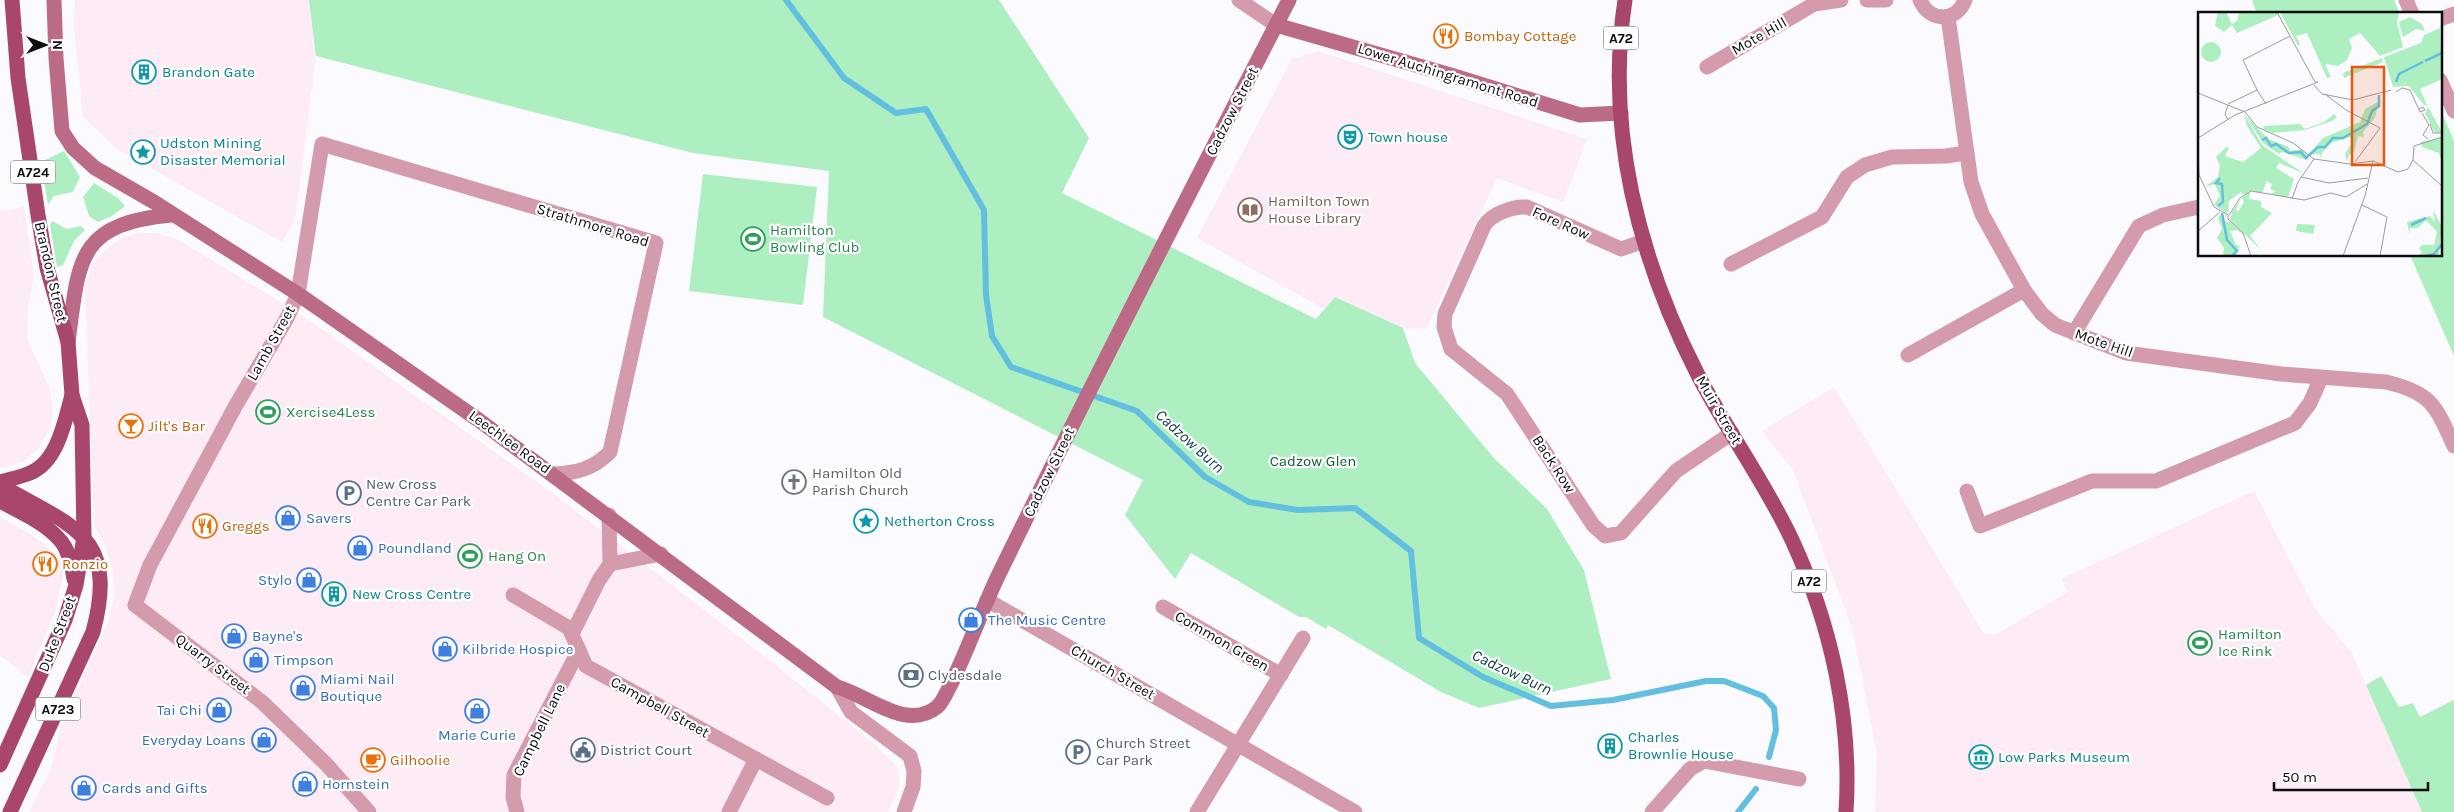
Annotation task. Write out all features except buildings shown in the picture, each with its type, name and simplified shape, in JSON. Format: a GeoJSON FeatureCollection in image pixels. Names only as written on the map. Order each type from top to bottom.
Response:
{"type":"FeatureCollection","features":[{"type":"Feature","properties":{"kind":"main road","name":"Brandon Street"},"geometry":{"type":"LineString","coordinates":[[12,0],[18,78],[38,216],[47,268],[68,342],[72,395],[82,425],[84,537],[76,585]]}},
{"type":"Feature","properties":{"kind":"main road","name":"Leechlee Road"},"geometry":{"type":"LineString","coordinates":[[54,0],[56,58],[62,132],[73,148],[95,168],[154,202],[171,215],[298,294],[553,474],[837,687]]}},
{"type":"Feature","properties":{"kind":"main road","name":"Cadzow Street"},"geometry":{"type":"LineString","coordinates":[[837,687],[903,714],[924,715],[939,706],[960,665],[987,600],[1064,440],[1289,0]]}},
{"type":"Feature","properties":{"kind":"main road","name":"Muir Street"},"geometry":{"type":"LineString","coordinates":[[1625,0],[1621,40],[1621,113],[1626,162],[1644,241],[1661,292],[1687,352],[1792,539],[1824,624],[1843,710],[1846,812]]}},
{"type":"Feature","properties":{"kind":"main road","name":"Lower Auchingramont Road"},"geometry":{"type":"LineString","coordinates":[[1276,25],[1454,76],[1580,115],[1621,113]]}},
{"type":"Feature","properties":{"kind":"main road"},"geometry":{"type":"LineString","coordinates":[[68,342],[75,285],[82,260],[99,236],[130,221],[171,215]]}},
{"type":"Feature","properties":{"kind":"main road","name":"Brandon Street"},"geometry":{"type":"LineString","coordinates":[[0,483],[32,472],[49,457],[62,434],[72,395]]}},
{"type":"Feature","properties":{"kind":"main road","name":"A723"},"geometry":{"type":"LineString","coordinates":[[0,483],[60,518],[84,537]]}},
{"type":"Feature","properties":{"kind":"main road"},"geometry":{"type":"LineString","coordinates":[[0,501],[30,518],[60,540],[70,559],[76,585]]}},
{"type":"Feature","properties":{"kind":"main road","name":"Duke Street"},"geometry":{"type":"LineString","coordinates":[[10,812],[93,632],[100,604],[100,568],[94,550],[84,537]]}},
{"type":"Feature","properties":{"kind":"main road","name":"Duke Street"},"geometry":{"type":"LineString","coordinates":[[0,765],[48,660],[76,585]]}},
{"type":"Feature","properties":{"kind":"street"},"geometry":{"type":"LineString","coordinates":[[1239,0],[1276,25]]}},
{"type":"Feature","properties":{"kind":"street","name":"Mote Hill"},"geometry":{"type":"LineString","coordinates":[[1707,67],[1814,4],[1841,0]]}},
{"type":"Feature","properties":{"kind":"street"},"geometry":{"type":"LineString","coordinates":[[1867,0],[1886,0]]}},
{"type":"Feature","properties":{"kind":"street"},"geometry":{"type":"LineString","coordinates":[[1920,0],[1929,13],[1936,17],[1948,17],[1957,13],[1965,0]]}},
{"type":"Feature","properties":{"kind":"street"},"geometry":{"type":"LineString","coordinates":[[2406,0],[2411,12]]}},
{"type":"Feature","properties":{"kind":"street"},"geometry":{"type":"LineString","coordinates":[[2442,18],[2454,14]]}},
{"type":"Feature","properties":{"kind":"street","name":"Mote Hill"},"geometry":{"type":"LineString","coordinates":[[1948,17],[1971,182],[1982,214],[2024,290],[2042,314],[2055,325],[2126,353],[2321,378],[2386,382],[2415,390],[2426,397],[2438,411],[2454,446]]}},
{"type":"Feature","properties":{"kind":"street"},"geometry":{"type":"LineString","coordinates":[[2442,84],[2454,111]]}},
{"type":"Feature","properties":{"kind":"street","name":"Lamb Street"},"geometry":{"type":"LineString","coordinates":[[186,499],[236,404],[287,318],[298,294],[322,144]]}},
{"type":"Feature","properties":{"kind":"street","name":"Strathmore Road"},"geometry":{"type":"LineString","coordinates":[[322,144],[656,243],[610,452],[599,463],[584,471],[553,474]]}},
{"type":"Feature","properties":{"kind":"street"},"geometry":{"type":"LineString","coordinates":[[1731,264],[1822,217],[1847,177],[1865,165],[1892,156],[1946,156],[1966,153]]}},
{"type":"Feature","properties":{"kind":"street","name":"Fore Row"},"geometry":{"type":"LineString","coordinates":[[1471,257],[1488,220],[1522,207],[1621,249],[1644,241]]}},
{"type":"Feature","properties":{"kind":"street"},"geometry":{"type":"LineString","coordinates":[[2074,333],[2139,226],[2163,216],[2198,208]]}},
{"type":"Feature","properties":{"kind":"street","name":"Back Row"},"geometry":{"type":"LineString","coordinates":[[1471,257],[1444,319],[1444,327],[1451,349],[1507,394],[1600,534],[1611,536],[1621,533],[1676,471],[1732,433]]}},
{"type":"Feature","properties":{"kind":"street"},"geometry":{"type":"LineString","coordinates":[[1908,355],[2024,290]]}},
{"type":"Feature","properties":{"kind":"street"},"geometry":{"type":"LineString","coordinates":[[1967,491],[1980,526],[2092,481],[2156,481],[2295,423],[2310,403],[2321,378]]}},
{"type":"Feature","properties":{"kind":"street","name":"Quarry Street"},"geometry":{"type":"LineString","coordinates":[[186,499],[150,565],[135,605],[262,702],[326,764],[369,812]]}},
{"type":"Feature","properties":{"kind":"street"},"geometry":{"type":"LineString","coordinates":[[572,634],[599,580],[610,564],[609,515]]}},
{"type":"Feature","properties":{"kind":"street"},"geometry":{"type":"LineString","coordinates":[[610,564],[660,554]]}},
{"type":"Feature","properties":{"kind":"street"},"geometry":{"type":"LineString","coordinates":[[513,595],[569,628],[572,634]]}},
{"type":"Feature","properties":{"kind":"street","name":"Church Street"},"geometry":{"type":"LineString","coordinates":[[987,600],[1355,812]]}},
{"type":"Feature","properties":{"kind":"street","name":"Common Green"},"geometry":{"type":"LineString","coordinates":[[1163,607],[1281,675]]}},
{"type":"Feature","properties":{"kind":"street","name":"Campbell Street"},"geometry":{"type":"LineString","coordinates":[[572,634],[586,666],[827,798]]}},
{"type":"Feature","properties":{"kind":"street"},"geometry":{"type":"LineString","coordinates":[[1197,812],[1303,638]]}},
{"type":"Feature","properties":{"kind":"street","name":"Campbell Lane"},"geometry":{"type":"LineString","coordinates":[[517,812],[513,797],[514,775],[578,650]]}},
{"type":"Feature","properties":{"kind":"street"},"geometry":{"type":"LineString","coordinates":[[837,687],[851,712],[910,756],[914,771],[913,787],[904,812]]}},
{"type":"Feature","properties":{"kind":"street"},"geometry":{"type":"LineString","coordinates":[[729,812],[756,760]]}},
{"type":"Feature","properties":{"kind":"street"},"geometry":{"type":"LineString","coordinates":[[1652,812],[1690,769],[1700,762],[1708,761],[1799,780]]}},
{"type":"Feature","properties":{"kind":"shaded area"},"geometry":{"type":"Polygon","coordinates":[[[75,0],[309,0],[316,56],[295,220],[282,242],[115,148],[83,116],[74,27],[75,0]]]}},
{"type":"Feature","properties":{"kind":"shaded area"},"geometry":{"type":"Polygon","coordinates":[[[1318,51],[1587,139],[1563,202],[1497,178],[1426,329],[1403,328],[1335,297],[1324,309],[1197,238],[1292,59],[1318,51]]]}},
{"type":"Feature","properties":{"kind":"shaded area"},"geometry":{"type":"Polygon","coordinates":[[[24,207],[34,278],[28,307],[27,339],[50,389],[53,413],[50,428],[38,449],[22,462],[4,468],[0,467],[0,211],[24,207]]]}},
{"type":"Feature","properties":{"kind":"shaded area"},"geometry":{"type":"Polygon","coordinates":[[[138,233],[156,233],[177,239],[303,316],[551,492],[760,653],[872,742],[895,764],[899,774],[899,787],[888,812],[29,812],[51,769],[61,727],[107,625],[115,594],[113,571],[106,548],[94,524],[85,286],[92,265],[105,250],[120,239],[138,233]]]}},
{"type":"Feature","properties":{"kind":"shaded area"},"geometry":{"type":"Polygon","coordinates":[[[1834,387],[1984,634],[1997,634],[2068,592],[2061,579],[2254,491],[2314,607],[2352,653],[2422,812],[1875,812],[1877,755],[1853,630],[1793,470],[1762,431],[1834,387]]]}},
{"type":"Feature","properties":{"kind":"shaded area"},"geometry":{"type":"Polygon","coordinates":[[[0,517],[30,534],[57,555],[62,564],[63,576],[56,609],[28,677],[0,655],[0,517]]]}},
{"type":"Feature","properties":{"kind":"green space","name":"Cadzow Glen"},"geometry":{"type":"Polygon","coordinates":[[[309,0],[999,0],[1089,138],[1062,193],[1316,319],[1335,297],[1403,328],[1415,363],[1493,457],[1547,509],[1584,570],[1611,679],[1479,708],[1441,692],[1328,625],[1326,629],[1306,617],[1299,617],[1191,553],[1175,579],[1125,515],[1143,480],[823,317],[829,171],[693,153],[316,56],[309,0]]]}},
{"type":"Feature","properties":{"kind":"green space"},"geometry":{"type":"Polygon","coordinates":[[[2252,0],[2394,0],[2399,12],[2256,12],[2252,0]]]}},
{"type":"Feature","properties":{"kind":"green space"},"geometry":{"type":"Polygon","coordinates":[[[2442,113],[2454,141],[2454,356],[2410,256],[2442,256],[2442,113]]]}},
{"type":"Feature","properties":{"kind":"green space"},"geometry":{"type":"Polygon","coordinates":[[[64,151],[80,177],[73,192],[54,196],[48,205],[41,162],[64,151]]]}},
{"type":"Feature","properties":{"kind":"green space","name":"Hamilton Bowling Club"},"geometry":{"type":"Polygon","coordinates":[[[703,174],[817,187],[803,305],[689,291],[703,174]]]}},
{"type":"Feature","properties":{"kind":"green space"},"geometry":{"type":"Polygon","coordinates":[[[94,183],[118,198],[125,206],[112,216],[98,222],[89,216],[83,197],[94,183]]]}},
{"type":"Feature","properties":{"kind":"green space"},"geometry":{"type":"Polygon","coordinates":[[[52,221],[67,229],[81,226],[85,230],[74,241],[63,265],[57,267],[50,225],[52,221]]]}},
{"type":"Feature","properties":{"kind":"green space"},"geometry":{"type":"Polygon","coordinates":[[[2381,676],[2399,707],[2413,703],[2420,717],[2454,700],[2454,812],[2422,812],[2366,685],[2381,676]]]}},
{"type":"Feature","properties":{"kind":"waterway","name":"Cadzow Burn"},"geometry":{"type":"LineString","coordinates":[[786,0],[844,78],[896,113],[926,109],[984,210],[986,295],[992,336],[1011,367],[1137,411],[1205,477],[1249,502],[1298,510],[1355,508],[1411,551],[1419,638],[1483,677],[1551,706],[1613,700],[1706,681],[1724,681],[1763,696],[1774,708],[1776,730],[1769,757]]}},
{"type":"Feature","properties":{"kind":"waterway","name":"Cadzow Burn"},"geometry":{"type":"LineString","coordinates":[[1738,812],[1756,789]]}},
{"type":"Feature","properties":{"kind":"place","name":"Bombay Cottage"},"geometry":{"type":"Point","coordinates":[1446,36]}},
{"type":"Feature","properties":{"kind":"place","name":"Brandon Gate"},"geometry":{"type":"Point","coordinates":[144,72]}},
{"type":"Feature","properties":{"kind":"place","name":"Town house"},"geometry":{"type":"Point","coordinates":[1350,137]}},
{"type":"Feature","properties":{"kind":"place","name":"Udston Mining Disaster Memorial"},"geometry":{"type":"Point","coordinates":[143,152]}},
{"type":"Feature","properties":{"kind":"place","name":"Hamilton Town House Library"},"geometry":{"type":"Point","coordinates":[1250,210]}},
{"type":"Feature","properties":{"kind":"place","name":"Hamilton Bowling Club"},"geometry":{"type":"Point","coordinates":[753,239]}},
{"type":"Feature","properties":{"kind":"place","name":"Xercise4Less"},"geometry":{"type":"Point","coordinates":[268,412]}},
{"type":"Feature","properties":{"kind":"place","name":"Jilt's Bar"},"geometry":{"type":"Point","coordinates":[131,426]}},
{"type":"Feature","properties":{"kind":"place","name":"Hamilton Old Parish Church"},"geometry":{"type":"Point","coordinates":[794,482]}},
{"type":"Feature","properties":{"kind":"place","name":"New Cross Centre Car Park"},"geometry":{"type":"Point","coordinates":[349,493]}},
{"type":"Feature","properties":{"kind":"place","name":"Savers"},"geometry":{"type":"Point","coordinates":[288,518]}},
{"type":"Feature","properties":{"kind":"place","name":"Netherton Cross"},"geometry":{"type":"Point","coordinates":[866,521]}},
{"type":"Feature","properties":{"kind":"place","name":"Greggs"},"geometry":{"type":"Point","coordinates":[205,526]}},
{"type":"Feature","properties":{"kind":"place","name":"Poundland"},"geometry":{"type":"Point","coordinates":[360,548]}},
{"type":"Feature","properties":{"kind":"place","name":"Hang On"},"geometry":{"type":"Point","coordinates":[470,556]}},
{"type":"Feature","properties":{"kind":"place","name":"Ronzio"},"geometry":{"type":"Point","coordinates":[45,564]}},
{"type":"Feature","properties":{"kind":"place","name":"Stylo"},"geometry":{"type":"Point","coordinates":[309,580]}},
{"type":"Feature","properties":{"kind":"place","name":"New Cross Centre"},"geometry":{"type":"Point","coordinates":[334,594]}},
{"type":"Feature","properties":{"kind":"place","name":"The Music Centre"},"geometry":{"type":"Point","coordinates":[971,620]}},
{"type":"Feature","properties":{"kind":"place","name":"Bayne's"},"geometry":{"type":"Point","coordinates":[234,636]}},
{"type":"Feature","properties":{"kind":"place","name":"Hamilton Ice Rink"},"geometry":{"type":"Point","coordinates":[2200,643]}},
{"type":"Feature","properties":{"kind":"place","name":"Kilbride Hospice"},"geometry":{"type":"Point","coordinates":[445,649]}},
{"type":"Feature","properties":{"kind":"place","name":"Timpson"},"geometry":{"type":"Point","coordinates":[256,660]}},
{"type":"Feature","properties":{"kind":"place","name":"Clydesdale"},"geometry":{"type":"Point","coordinates":[911,675]}},
{"type":"Feature","properties":{"kind":"place","name":"Miami Nail Boutique"},"geometry":{"type":"Point","coordinates":[303,688]}},
{"type":"Feature","properties":{"kind":"place","name":"Tai Chi"},"geometry":{"type":"Point","coordinates":[219,710]}},
{"type":"Feature","properties":{"kind":"place","name":"Marie Curie"},"geometry":{"type":"Point","coordinates":[477,711]}},
{"type":"Feature","properties":{"kind":"place","name":"Everyday Loans"},"geometry":{"type":"Point","coordinates":[264,740]}},
{"type":"Feature","properties":{"kind":"place","name":"Charles Brownlie House"},"geometry":{"type":"Point","coordinates":[1610,746]}},
{"type":"Feature","properties":{"kind":"place","name":"District Court"},"geometry":{"type":"Point","coordinates":[583,750]}},
{"type":"Feature","properties":{"kind":"place","name":"Church Street Car Park"},"geometry":{"type":"Point","coordinates":[1078,752]}},
{"type":"Feature","properties":{"kind":"place","name":"Low Parks Museum"},"geometry":{"type":"Point","coordinates":[1981,757]}},
{"type":"Feature","properties":{"kind":"place","name":"Gilhoolie"},"geometry":{"type":"Point","coordinates":[373,760]}},
{"type":"Feature","properties":{"kind":"place","name":"Hornstein"},"geometry":{"type":"Point","coordinates":[305,784]}},
{"type":"Feature","properties":{"kind":"place","name":"Cards and Gifts"},"geometry":{"type":"Point","coordinates":[84,788]}}]}
